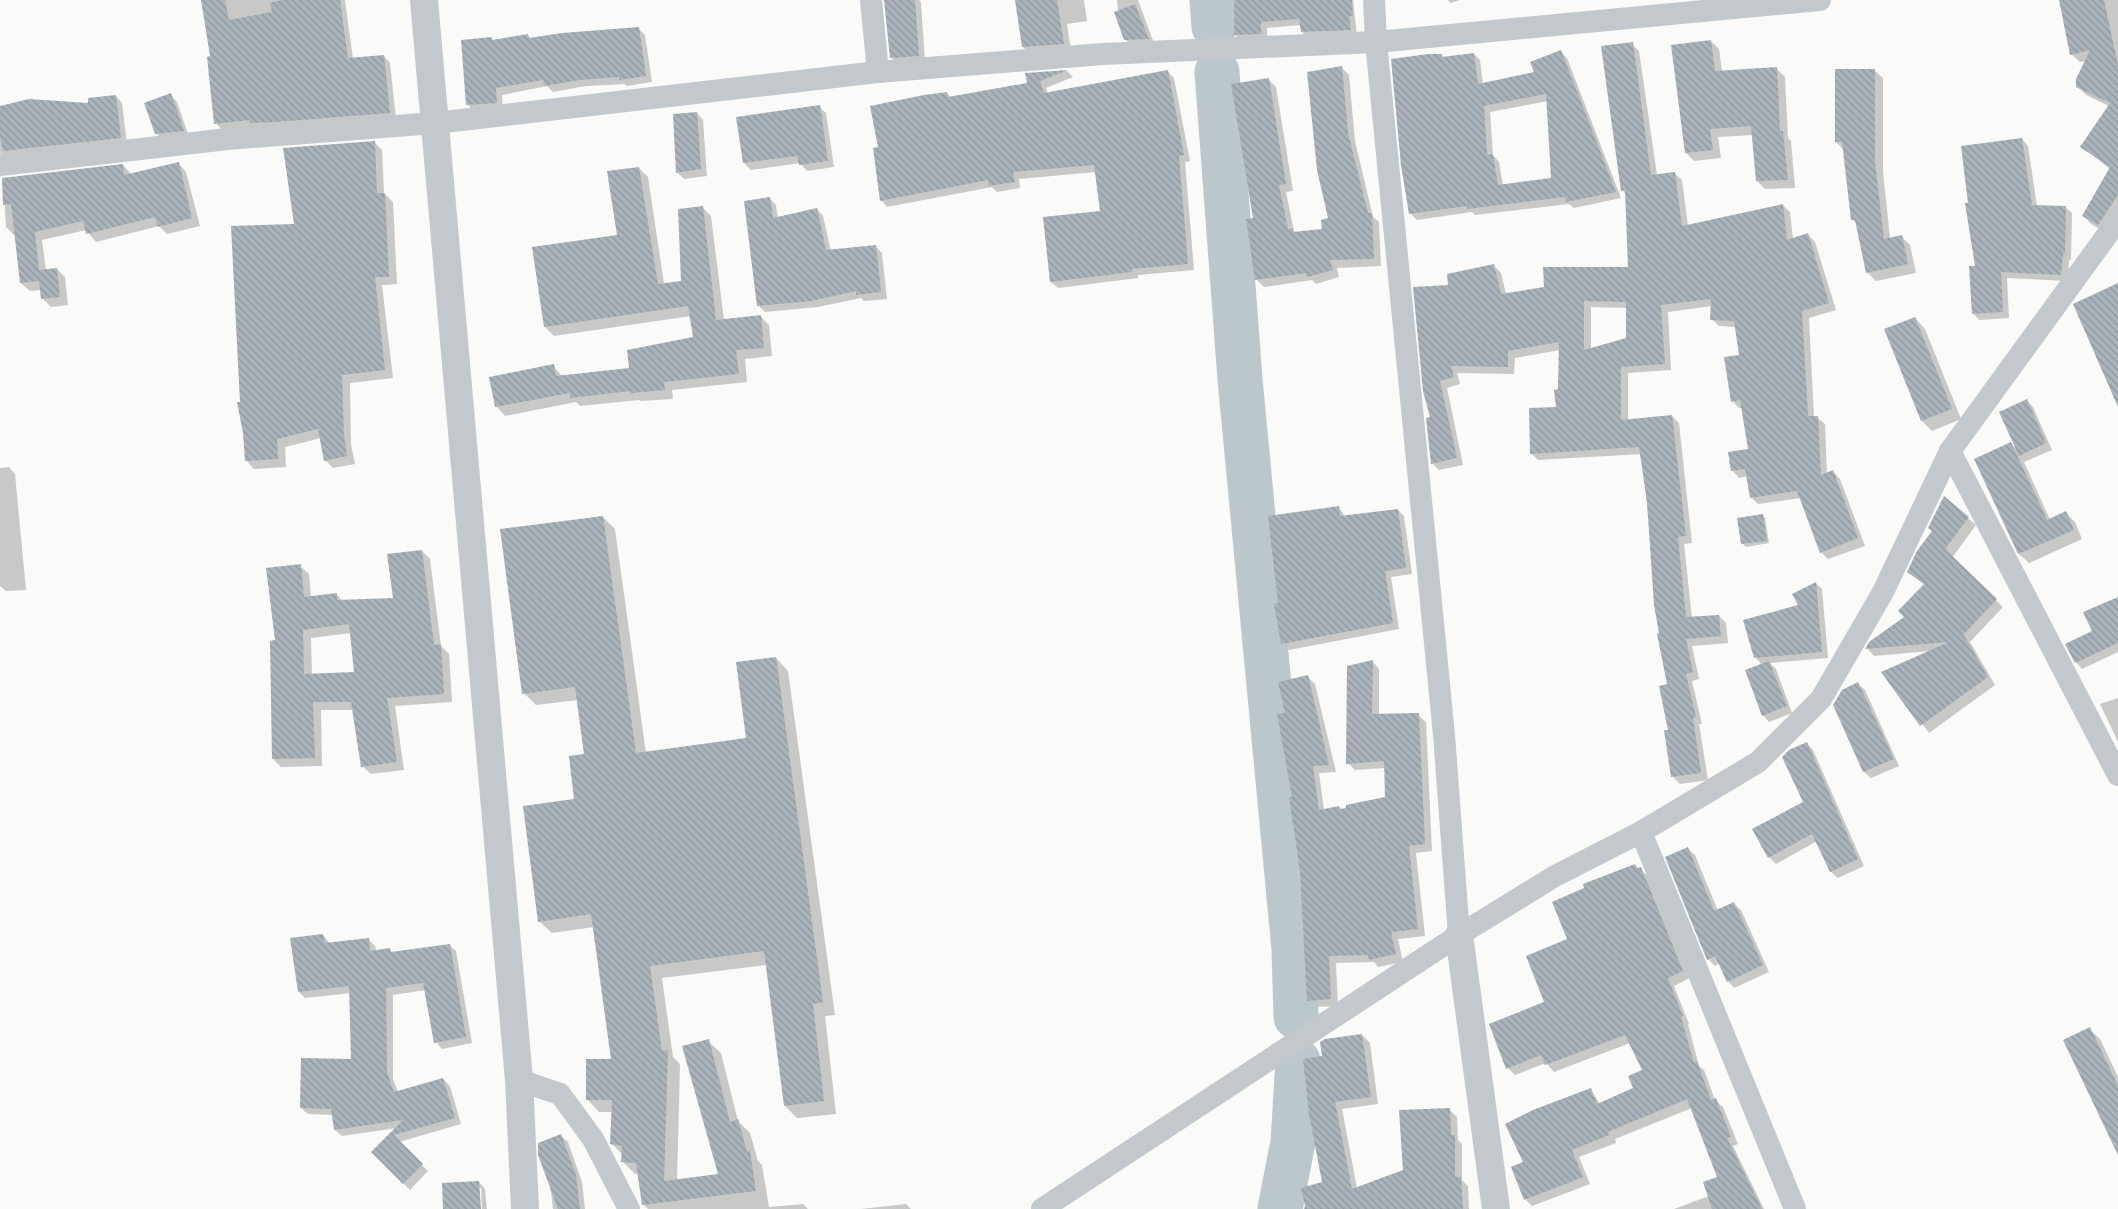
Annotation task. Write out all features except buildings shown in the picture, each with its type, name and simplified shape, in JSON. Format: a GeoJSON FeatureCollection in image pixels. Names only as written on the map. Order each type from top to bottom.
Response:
{"type":"FeatureCollection","features":[{"type":"Feature","properties":{"kind":"street"},"geometry":{"type":"LineString","coordinates":[[424,0],[518,1080],[525,1209]]}},
{"type":"Feature","properties":{"kind":"street"},"geometry":{"type":"LineString","coordinates":[[871,0],[878,72]]}},
{"type":"Feature","properties":{"kind":"street"},"geometry":{"type":"LineString","coordinates":[[1374,0],[1376,42],[1443,725],[1459,935],[1496,1209]]}},
{"type":"Feature","properties":{"kind":"street"},"geometry":{"type":"LineString","coordinates":[[0,165],[228,139],[435,122],[878,72],[1103,54],[1376,42],[1820,0]]}},
{"type":"Feature","properties":{"kind":"street"},"geometry":{"type":"LineString","coordinates":[[1042,1209],[1459,935],[1554,876],[1641,832],[1758,762],[1821,698],[1883,592],[1950,451],[2118,220]]}},
{"type":"Feature","properties":{"kind":"street"},"geometry":{"type":"LineString","coordinates":[[1950,451],[2118,775]]}},
{"type":"Feature","properties":{"kind":"street"},"geometry":{"type":"LineString","coordinates":[[1641,832],[1796,1209]]}},
{"type":"Feature","properties":{"kind":"street"},"geometry":{"type":"LineString","coordinates":[[518,1080],[560,1094],[593,1139],[629,1209]]}},
{"type":"Feature","properties":{"kind":"waterway"},"geometry":{"type":"LineString","coordinates":[[1212,0],[1214,27]]}},
{"type":"Feature","properties":{"kind":"waterway"},"geometry":{"type":"LineString","coordinates":[[1217,72],[1240,379],[1294,949],[1296,1017]]}},
{"type":"Feature","properties":{"kind":"waterway"},"geometry":{"type":"LineString","coordinates":[[1280,1209],[1293,1142],[1298,1061]]}}]}
